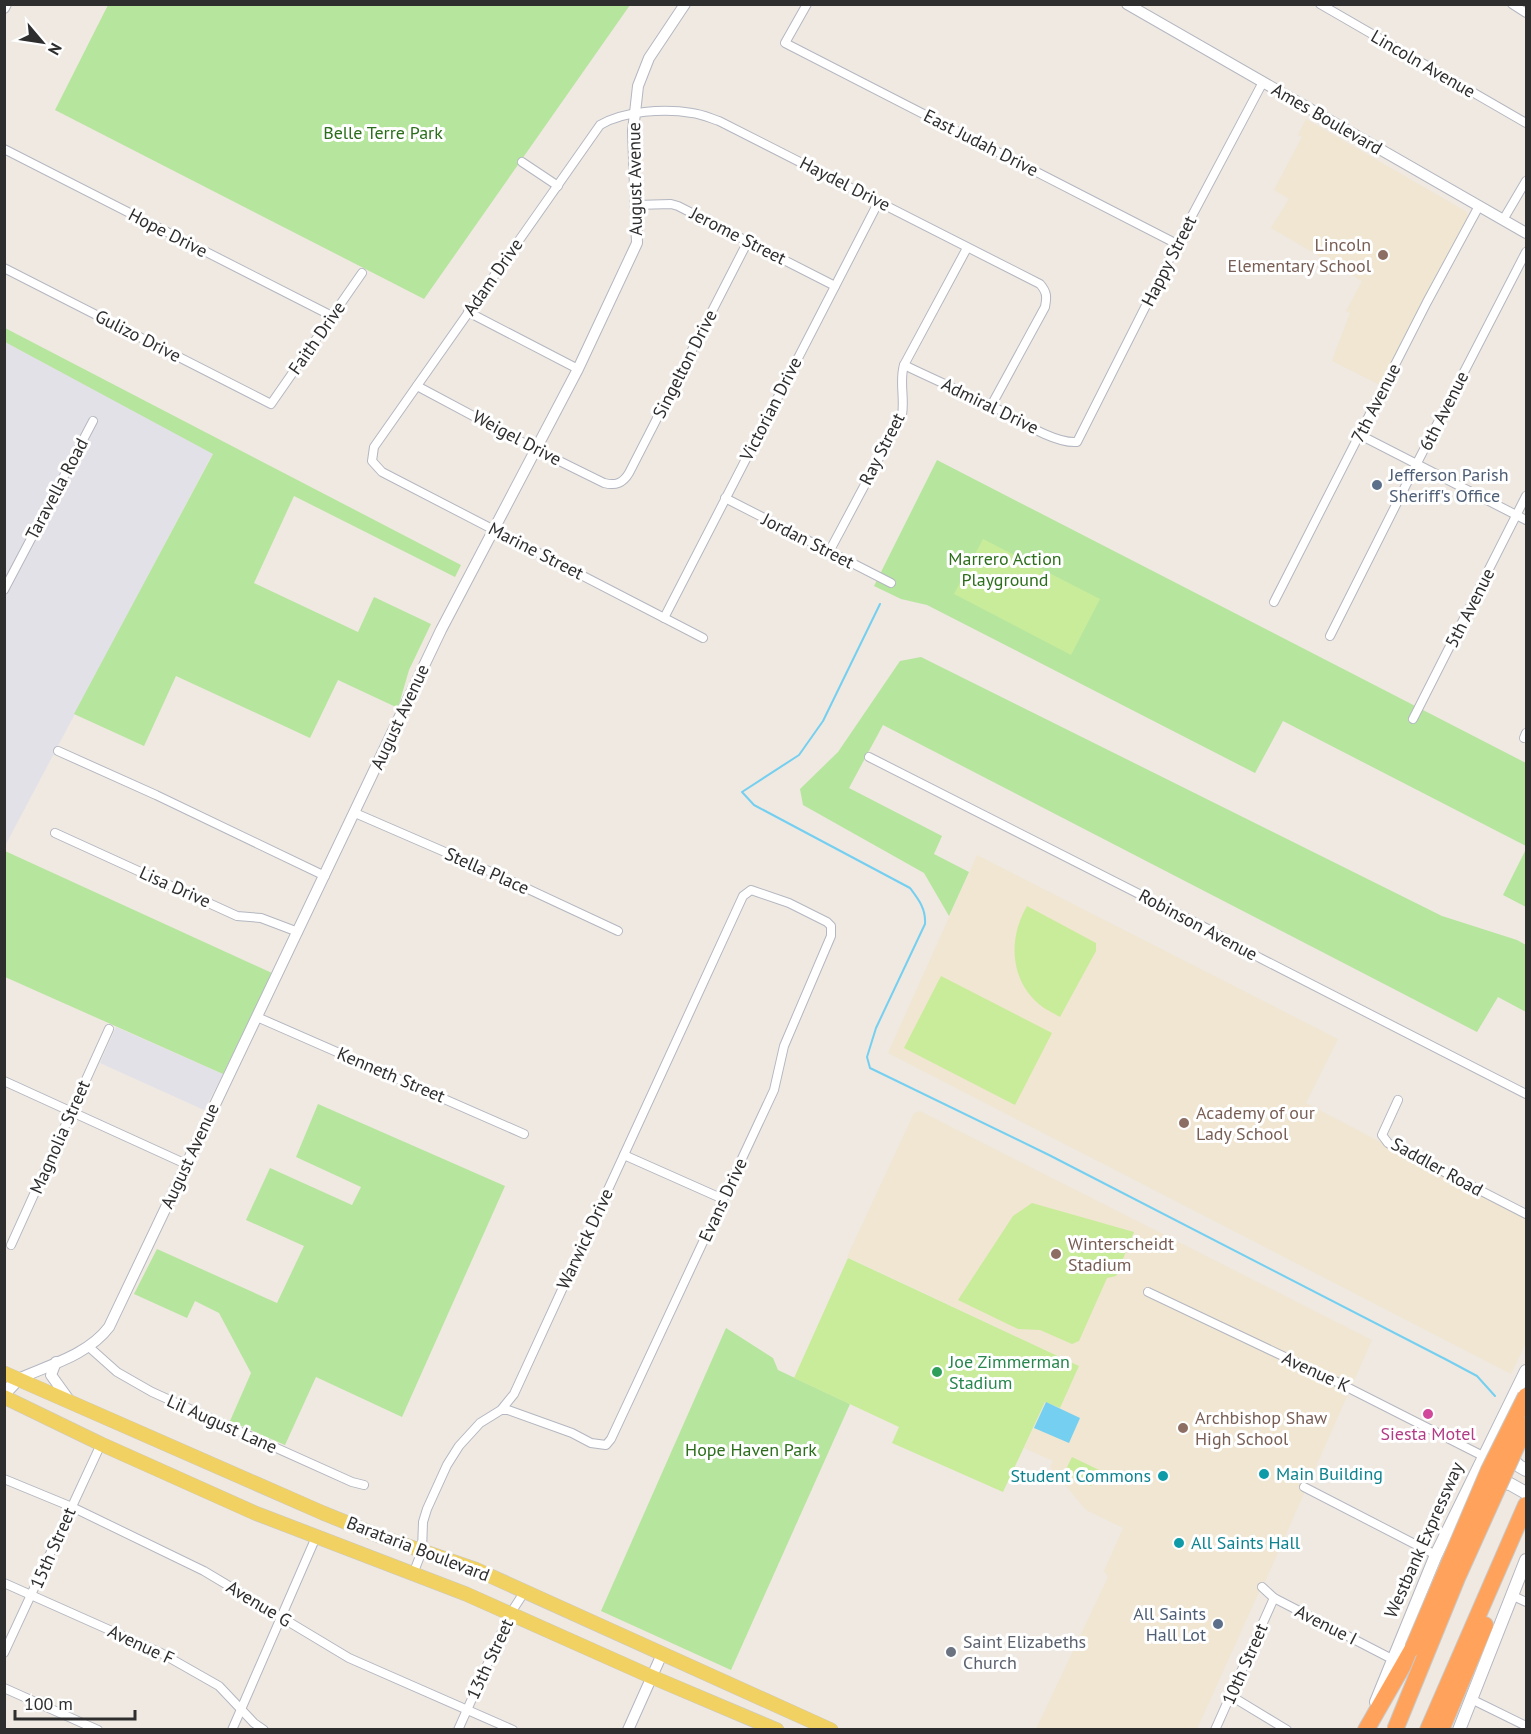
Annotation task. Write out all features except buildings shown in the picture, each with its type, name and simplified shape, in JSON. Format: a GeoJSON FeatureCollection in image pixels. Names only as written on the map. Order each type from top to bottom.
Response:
{"type":"FeatureCollection","features":[{"type":"Feature","properties":{"kind":"highway"},"geometry":{"type":"LineString","coordinates":[[1366,1730],[1413,1648],[1489,1470],[1527,1396]]}},
{"type":"Feature","properties":{"kind":"highway"},"geometry":{"type":"LineString","coordinates":[[1395,1730],[1457,1578],[1527,1425]]}},
{"type":"Feature","properties":{"kind":"highway"},"geometry":{"type":"LineString","coordinates":[[1428,1730],[1527,1505]]}},
{"type":"Feature","properties":{"kind":"highway"},"geometry":{"type":"LineString","coordinates":[[1441,1730],[1527,1520]]}},
{"type":"Feature","properties":{"kind":"main road","name":"Westbank Expressway"},"geometry":{"type":"LineString","coordinates":[[1366,1730],[1392,1659],[1436,1555],[1527,1371]]}},
{"type":"Feature","properties":{"kind":"main road","name":"Barataria Boulevard"},"geometry":{"type":"LineString","coordinates":[[4,1373],[323,1513],[475,1569],[831,1730]]}},
{"type":"Feature","properties":{"kind":"main road"},"geometry":{"type":"LineString","coordinates":[[4,1396],[18,1379]]}},
{"type":"Feature","properties":{"kind":"main road","name":"Barataria Boulevard"},"geometry":{"type":"LineString","coordinates":[[4,1396],[101,1444],[255,1513],[510,1614],[777,1730]]}},
{"type":"Feature","properties":{"kind":"main road"},"geometry":{"type":"LineString","coordinates":[[1496,1430],[1505,1452],[1519,1466],[1527,1470]]}},
{"type":"Feature","properties":{"kind":"main road"},"geometry":{"type":"LineString","coordinates":[[1460,1504],[1472,1492],[1489,1482],[1501,1481],[1527,1493]]}},
{"type":"Feature","properties":{"kind":"main road"},"geometry":{"type":"LineString","coordinates":[[1459,1730],[1511,1595],[1527,1560]]}},
{"type":"Feature","properties":{"kind":"street","name":"August Avenue"},"geometry":{"type":"LineString","coordinates":[[18,1379],[89,1347],[99,1340],[109,1327],[441,630],[578,369],[637,243],[633,131],[638,86],[649,58],[685,4]]}},
{"type":"Feature","properties":{"kind":"street","name":"East Judah Drive"},"geometry":{"type":"LineString","coordinates":[[807,4],[785,43],[1177,244]]}},
{"type":"Feature","properties":{"kind":"street","name":"Lincoln Avenue"},"geometry":{"type":"LineString","coordinates":[[1320,4],[1527,123]]}},
{"type":"Feature","properties":{"kind":"street"},"geometry":{"type":"LineString","coordinates":[[1512,4],[1527,13]]}},
{"type":"Feature","properties":{"kind":"street","name":"Ames Boulevard"},"geometry":{"type":"LineString","coordinates":[[1131,5],[1527,233]]}},
{"type":"Feature","properties":{"kind":"street","name":"Happy Street"},"geometry":{"type":"LineString","coordinates":[[1077,442],[1177,244],[1263,82]]}},
{"type":"Feature","properties":{"kind":"street","name":"Haydel Drive"},"geometry":{"type":"LineString","coordinates":[[634,113],[691,112],[719,121],[1032,280],[1045,290],[1047,297],[1045,307],[991,406]]}},
{"type":"Feature","properties":{"kind":"street","name":"Adam Drive"},"geometry":{"type":"LineString","coordinates":[[372,461],[374,447],[600,125],[614,117],[634,113]]}},
{"type":"Feature","properties":{"kind":"street","name":"Hope Drive"},"geometry":{"type":"LineString","coordinates":[[4,149],[332,316]]}},
{"type":"Feature","properties":{"kind":"street"},"geometry":{"type":"LineString","coordinates":[[522,162],[558,186]]}},
{"type":"Feature","properties":{"kind":"street"},"geometry":{"type":"LineString","coordinates":[[1503,220],[1527,181]]}},
{"type":"Feature","properties":{"kind":"street","name":"Victorian Drive"},"geometry":{"type":"LineString","coordinates":[[664,618],[879,201]]}},
{"type":"Feature","properties":{"kind":"street","name":"Jerome Street"},"geometry":{"type":"LineString","coordinates":[[636,205],[671,204],[678,206],[835,285]]}},
{"type":"Feature","properties":{"kind":"street","name":"7th Avenue"},"geometry":{"type":"LineString","coordinates":[[1274,602],[1427,302],[1479,206]]}},
{"type":"Feature","properties":{"kind":"street","name":"Singelton Drive"},"geometry":{"type":"LineString","coordinates":[[619,484],[629,473],[748,242]]}},
{"type":"Feature","properties":{"kind":"street","name":"Ray Street"},"geometry":{"type":"LineString","coordinates":[[829,552],[902,415],[904,404],[901,373],[904,365],[967,248]]}},
{"type":"Feature","properties":{"kind":"street","name":"6th Avenue"},"geometry":{"type":"LineString","coordinates":[[1330,636],[1527,252]]}},
{"type":"Feature","properties":{"kind":"street","name":"Gulizo Drive"},"geometry":{"type":"LineString","coordinates":[[4,268],[271,404]]}},
{"type":"Feature","properties":{"kind":"street","name":"Faith Drive"},"geometry":{"type":"LineString","coordinates":[[271,404],[362,273]]}},
{"type":"Feature","properties":{"kind":"street"},"geometry":{"type":"LineString","coordinates":[[468,312],[578,369]]}},
{"type":"Feature","properties":{"kind":"street","name":"Admiral Drive"},"geometry":{"type":"LineString","coordinates":[[904,365],[1044,433],[1068,443],[1077,442]]}},
{"type":"Feature","properties":{"kind":"street","name":"Weigel Drive"},"geometry":{"type":"LineString","coordinates":[[417,386],[604,483],[619,484]]}},
{"type":"Feature","properties":{"kind":"street","name":"Taravella Road"},"geometry":{"type":"LineString","coordinates":[[4,590],[93,421]]}},
{"type":"Feature","properties":{"kind":"street"},"geometry":{"type":"LineString","coordinates":[[1360,435],[1527,520]]}},
{"type":"Feature","properties":{"kind":"street","name":"Marine Street"},"geometry":{"type":"LineString","coordinates":[[372,461],[382,472],[703,638]]}},
{"type":"Feature","properties":{"kind":"street","name":"5th Avenue"},"geometry":{"type":"LineString","coordinates":[[1413,719],[1527,496]]}},
{"type":"Feature","properties":{"kind":"street","name":"Jordan Street"},"geometry":{"type":"LineString","coordinates":[[726,498],[891,584]]}},
{"type":"Feature","properties":{"kind":"street"},"geometry":{"type":"LineString","coordinates":[[58,751],[325,876]]}},
{"type":"Feature","properties":{"kind":"street","name":"Robinson Avenue"},"geometry":{"type":"LineString","coordinates":[[869,757],[1527,1094]]}},
{"type":"Feature","properties":{"kind":"street","name":"Stella Place"},"geometry":{"type":"LineString","coordinates":[[355,813],[498,875],[618,931]]}},
{"type":"Feature","properties":{"kind":"street","name":"Lisa Drive"},"geometry":{"type":"LineString","coordinates":[[55,832],[237,916],[261,918],[298,932]]}},
{"type":"Feature","properties":{"kind":"street","name":"Evans Drive"},"geometry":{"type":"LineString","coordinates":[[501,1410],[508,1410],[572,1433],[591,1443],[606,1445],[611,1439],[774,1090],[784,1046],[831,936],[831,926],[827,922],[789,903],[751,890],[748,891]]}},
{"type":"Feature","properties":{"kind":"street","name":"Warwick Drive"},"geometry":{"type":"LineString","coordinates":[[413,1574],[422,1551],[423,1522],[427,1509],[447,1465],[459,1446],[480,1423],[501,1410],[514,1394],[743,896],[748,891]]}},
{"type":"Feature","properties":{"kind":"street","name":"Kenneth Street"},"geometry":{"type":"LineString","coordinates":[[257,1017],[524,1134]]}},
{"type":"Feature","properties":{"kind":"street","name":"Magnolia Street"},"geometry":{"type":"LineString","coordinates":[[11,1245],[109,1029]]}},
{"type":"Feature","properties":{"kind":"street"},"geometry":{"type":"LineString","coordinates":[[4,1081],[186,1164]]}},
{"type":"Feature","properties":{"kind":"street","name":"Saddler Road"},"geometry":{"type":"LineString","coordinates":[[1398,1100],[1382,1135],[1388,1143],[1527,1214]]}},
{"type":"Feature","properties":{"kind":"street"},"geometry":{"type":"LineString","coordinates":[[624,1155],[723,1199]]}},
{"type":"Feature","properties":{"kind":"street","name":"Avenue K"},"geometry":{"type":"LineString","coordinates":[[1148,1292],[1327,1377],[1483,1456]]}},
{"type":"Feature","properties":{"kind":"street","name":"Lil August Lane"},"geometry":{"type":"LineString","coordinates":[[89,1347],[117,1372],[152,1392],[352,1482],[364,1485]]}},
{"type":"Feature","properties":{"kind":"street"},"geometry":{"type":"LineString","coordinates":[[56,1362],[51,1375],[69,1400]]}},
{"type":"Feature","properties":{"kind":"street","name":"15th Street"},"geometry":{"type":"LineString","coordinates":[[4,1653],[101,1444]]}},
{"type":"Feature","properties":{"kind":"street","name":"Avenue G"},"geometry":{"type":"LineString","coordinates":[[4,1479],[72,1508],[204,1571],[349,1658],[513,1730]]}},
{"type":"Feature","properties":{"kind":"street"},"geometry":{"type":"LineString","coordinates":[[1304,1486],[1436,1555]]}},
{"type":"Feature","properties":{"kind":"street"},"geometry":{"type":"LineString","coordinates":[[232,1730],[316,1537]]}},
{"type":"Feature","properties":{"kind":"street","name":"Avenue F"},"geometry":{"type":"LineString","coordinates":[[4,1583],[161,1653],[219,1686],[254,1724],[264,1730]]}},
{"type":"Feature","properties":{"kind":"street","name":"Avenue I"},"geometry":{"type":"LineString","coordinates":[[1262,1587],[1275,1598],[1392,1659]]}},
{"type":"Feature","properties":{"kind":"street","name":"13th Street"},"geometry":{"type":"LineString","coordinates":[[458,1730],[510,1614],[525,1591]]}},
{"type":"Feature","properties":{"kind":"street"},"geometry":{"type":"LineString","coordinates":[[1511,1595],[1527,1602]]}},
{"type":"Feature","properties":{"kind":"street","name":"10th Street"},"geometry":{"type":"LineString","coordinates":[[1215,1730],[1275,1598]]}},
{"type":"Feature","properties":{"kind":"street"},"geometry":{"type":"LineString","coordinates":[[628,1730],[662,1654]]}},
{"type":"Feature","properties":{"kind":"street"},"geometry":{"type":"LineString","coordinates":[[4,1688],[98,1730]]}},
{"type":"Feature","properties":{"kind":"street"},"geometry":{"type":"LineString","coordinates":[[1231,1696],[1287,1730]]}},
{"type":"Feature","properties":{"kind":"street"},"geometry":{"type":"LineString","coordinates":[[1471,1699],[1527,1726]]}},
{"type":"Feature","properties":{"kind":"shaded area","name":"Lincoln Elementary School"},"geometry":{"type":"Polygon","coordinates":[[[1306,119],[1467,212],[1468,217],[1380,385],[1332,361],[1350,313],[1346,311],[1362,281],[1271,228],[1289,199],[1274,190],[1302,137],[1298,135],[1306,119]]]}},
{"type":"Feature","properties":{"kind":"shaded area"},"geometry":{"type":"Polygon","coordinates":[[[5,342],[213,453],[5,846],[5,342]]]}},
{"type":"Feature","properties":{"kind":"shaded area","name":"Academy of our Lady School"},"geometry":{"type":"Polygon","coordinates":[[[977,855],[1338,1039],[1306,1103],[1526,1218],[1526,1343],[1511,1374],[888,1053],[977,855]]]}},
{"type":"Feature","properties":{"kind":"shaded area"},"geometry":{"type":"Polygon","coordinates":[[[116,1027],[223,1074],[204,1110],[100,1063],[116,1027]]]}},
{"type":"Feature","properties":{"kind":"shaded area","name":"Archbishop Shaw High School"},"geometry":{"type":"Polygon","coordinates":[[[920,1111],[1372,1340],[1197,1729],[1036,1729],[1108,1577],[1104,1571],[1123,1528],[1086,1510],[1050,1467],[1053,1461],[1024,1448],[1045,1402],[1060,1408],[1079,1366],[847,1257],[914,1113],[920,1111]]]}},
{"type":"Feature","properties":{"kind":"green space","name":"Belle Terre Park"},"geometry":{"type":"Polygon","coordinates":[[[108,5],[630,5],[424,299],[55,110],[108,5]]]}},
{"type":"Feature","properties":{"kind":"green space"},"geometry":{"type":"Polygon","coordinates":[[[5,328],[461,565],[455,577],[294,496],[254,583],[358,632],[374,597],[431,624],[409,670],[398,708],[338,680],[310,738],[176,676],[144,746],[74,714],[213,454],[5,342],[5,328]]]}},
{"type":"Feature","properties":{"kind":"green space","name":"Marrero Action Playground"},"geometry":{"type":"Polygon","coordinates":[[[937,460],[1526,763],[1526,846],[1283,721],[1255,773],[927,605],[901,599],[874,586],[937,460]]]}},
{"type":"Feature","properties":{"kind":"green space"},"geometry":{"type":"Polygon","coordinates":[[[983,539],[1100,599],[1071,655],[954,594],[983,539]]]}},
{"type":"Feature","properties":{"kind":"green space"},"geometry":{"type":"Polygon","coordinates":[[[921,657],[1442,916],[1526,945],[1526,1012],[1498,997],[1477,1032],[883,725],[849,788],[942,836],[934,854],[969,872],[949,916],[924,873],[803,805],[800,789],[838,752],[900,661],[921,657]]]}},
{"type":"Feature","properties":{"kind":"green space"},"geometry":{"type":"Polygon","coordinates":[[[1526,849],[1526,907],[1503,895],[1526,849]]]}},
{"type":"Feature","properties":{"kind":"green space"},"geometry":{"type":"Polygon","coordinates":[[[5,851],[272,973],[223,1074],[5,977],[5,851]]]}},
{"type":"Feature","properties":{"kind":"green space"},"geometry":{"type":"Polygon","coordinates":[[[1027,906],[1096,943],[1096,951],[1060,1017],[1044,1008],[1033,998],[1024,987],[1018,974],[1015,961],[1016,933],[1027,906]]]}},
{"type":"Feature","properties":{"kind":"green space"},"geometry":{"type":"Polygon","coordinates":[[[941,976],[1052,1033],[1015,1105],[904,1048],[941,976]]]}},
{"type":"Feature","properties":{"kind":"green space"},"geometry":{"type":"Polygon","coordinates":[[[318,1104],[505,1186],[402,1417],[316,1377],[285,1445],[230,1421],[251,1373],[219,1313],[195,1301],[187,1318],[134,1294],[157,1249],[277,1303],[304,1246],[246,1220],[270,1168],[352,1205],[361,1187],[296,1157],[318,1104]]]}},
{"type":"Feature","properties":{"kind":"green space","name":"Winterscheidt Stadium"},"geometry":{"type":"Polygon","coordinates":[[[1032,1203],[1134,1232],[1116,1276],[1107,1278],[1079,1341],[1072,1344],[1040,1330],[1018,1329],[958,1300],[1013,1216],[1032,1203]]]}},
{"type":"Feature","properties":{"kind":"green space","name":"Joe Zimmerman Stadium"},"geometry":{"type":"Polygon","coordinates":[[[848,1258],[1079,1366],[1060,1408],[1045,1402],[1003,1492],[892,1443],[899,1427],[794,1378],[848,1258]]]}},
{"type":"Feature","properties":{"kind":"green space","name":"Hope Haven Park"},"geometry":{"type":"Polygon","coordinates":[[[726,1328],[773,1358],[778,1370],[850,1404],[731,1670],[601,1611],[726,1328]]]}},
{"type":"Feature","properties":{"kind":"green space"},"geometry":{"type":"Polygon","coordinates":[[[1072,1457],[1099,1470],[1091,1486],[1064,1473],[1072,1457]]]}},
{"type":"Feature","properties":{"kind":"water"},"geometry":{"type":"Polygon","coordinates":[[[1046,1402],[1080,1418],[1069,1443],[1034,1428],[1046,1402]]]}},
{"type":"Feature","properties":{"kind":"waterway"},"geometry":{"type":"LineString","coordinates":[[880,604],[823,721],[799,755],[742,792],[754,805],[910,888],[921,905],[925,924],[876,1028],[867,1057],[870,1068],[1049,1155],[1447,1360],[1477,1376],[1495,1396]]}},
{"type":"Feature","properties":{"kind":"place","name":"Lincoln Elementary School"},"geometry":{"type":"Point","coordinates":[1383,255]}},
{"type":"Feature","properties":{"kind":"place","name":"Jefferson Parish Sheriff's Office"},"geometry":{"type":"Point","coordinates":[1377,485]}},
{"type":"Feature","properties":{"kind":"place","name":"Academy of our Lady School"},"geometry":{"type":"Point","coordinates":[1184,1123]}},
{"type":"Feature","properties":{"kind":"place","name":"Winterscheidt Stadium"},"geometry":{"type":"Point","coordinates":[1056,1254]}},
{"type":"Feature","properties":{"kind":"place","name":"Joe Zimmerman Stadium"},"geometry":{"type":"Point","coordinates":[937,1372]}},
{"type":"Feature","properties":{"kind":"place","name":"Siesta Motel"},"geometry":{"type":"Point","coordinates":[1428,1414]}},
{"type":"Feature","properties":{"kind":"place","name":"Archbishop Shaw High School"},"geometry":{"type":"Point","coordinates":[1183,1428]}},
{"type":"Feature","properties":{"kind":"place","name":"Main Building"},"geometry":{"type":"Point","coordinates":[1264,1474]}},
{"type":"Feature","properties":{"kind":"place","name":"Student Commons"},"geometry":{"type":"Point","coordinates":[1163,1476]}},
{"type":"Feature","properties":{"kind":"place","name":"All Saints Hall"},"geometry":{"type":"Point","coordinates":[1179,1543]}},
{"type":"Feature","properties":{"kind":"place","name":"All Saints Hall Lot"},"geometry":{"type":"Point","coordinates":[1218,1624]}},
{"type":"Feature","properties":{"kind":"place","name":"Saint Elizabeths Church"},"geometry":{"type":"Point","coordinates":[951,1652]}}]}
